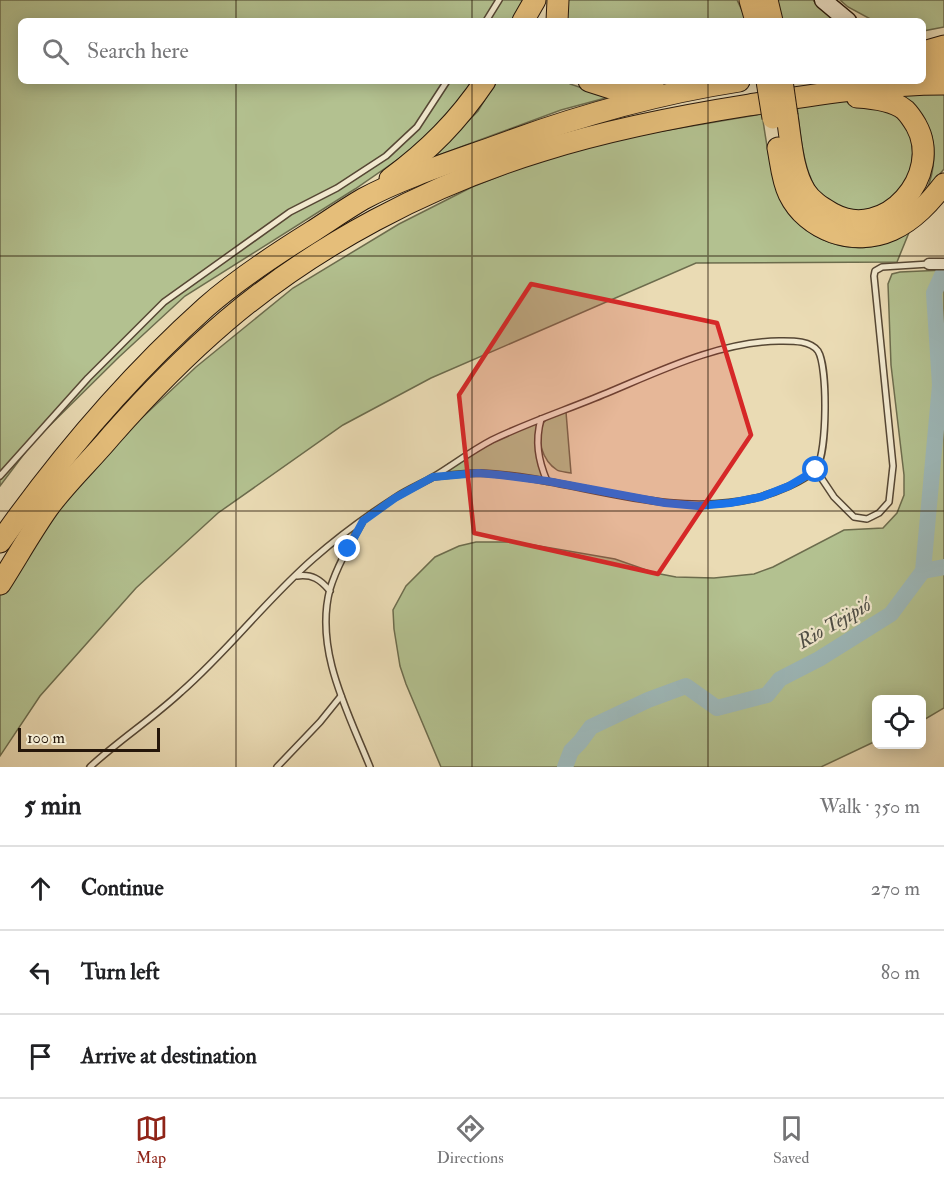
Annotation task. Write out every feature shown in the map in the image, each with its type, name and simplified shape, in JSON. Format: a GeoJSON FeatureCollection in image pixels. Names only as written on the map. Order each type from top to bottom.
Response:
{"type":"FeatureCollection","features":[{"type":"Feature","properties":{"kind":"highway"},"geometry":{"type":"LineString","coordinates":[[525,18],[536,0]]}},
{"type":"Feature","properties":{"kind":"highway"},"geometry":{"type":"LineString","coordinates":[[557,18],[558,0]]}},
{"type":"Feature","properties":{"kind":"highway"},"geometry":{"type":"LineString","coordinates":[[750,0],[755,18]]}},
{"type":"Feature","properties":{"kind":"highway"},"geometry":{"type":"LineString","coordinates":[[767,0],[771,18]]}},
{"type":"Feature","properties":{"kind":"highway"},"geometry":{"type":"LineString","coordinates":[[926,51],[944,46]]}},
{"type":"Feature","properties":{"kind":"highway"},"geometry":{"type":"LineString","coordinates":[[926,65],[944,64]]}},
{"type":"Feature","properties":{"kind":"highway"},"geometry":{"type":"LineString","coordinates":[[0,543],[35,492],[137,372],[207,306],[268,259],[364,199],[415,160],[443,136],[483,84]]}},
{"type":"Feature","properties":{"kind":"highway"},"geometry":{"type":"LineString","coordinates":[[598,84],[614,89],[685,89]]}},
{"type":"Feature","properties":{"kind":"highway"},"geometry":{"type":"LineString","coordinates":[[364,199],[434,169],[537,131],[634,102],[685,89],[719,84]]}},
{"type":"Feature","properties":{"kind":"highway"},"geometry":{"type":"LineString","coordinates":[[768,84],[796,168],[806,191],[820,207],[841,218],[860,222],[884,216],[905,203],[919,185],[924,173],[927,148],[920,130],[905,110],[885,100],[815,95]]}},
{"type":"Feature","properties":{"kind":"highway"},"geometry":{"type":"LineString","coordinates":[[782,84],[780,117],[785,183],[789,195],[807,218],[825,231],[840,235],[865,236],[891,231],[915,216],[944,184]]}},
{"type":"Feature","properties":{"kind":"highway"},"geometry":{"type":"LineString","coordinates":[[0,584],[49,507],[118,428],[224,335],[252,317],[289,286],[397,210],[440,188],[540,151],[692,114],[900,84],[944,84]]}},
{"type":"Feature","properties":{"kind":"street"},"geometry":{"type":"LineString","coordinates":[[822,0],[844,18]]}},
{"type":"Feature","properties":{"kind":"street"},"geometry":{"type":"LineString","coordinates":[[926,42],[944,41]]}},
{"type":"Feature","properties":{"kind":"street"},"geometry":{"type":"LineString","coordinates":[[929,264],[944,264]]}},
{"type":"Feature","properties":{"kind":"lane"},"geometry":{"type":"LineString","coordinates":[[488,18],[499,0]]}},
{"type":"Feature","properties":{"kind":"lane"},"geometry":{"type":"LineString","coordinates":[[0,476],[88,378],[164,302],[290,212],[336,188],[386,156],[417,127],[445,84]]}},
{"type":"Feature","properties":{"kind":"lane"},"geometry":{"type":"LineString","coordinates":[[816,470],[834,497],[854,517],[867,519],[879,513],[889,502],[892,486],[892,455],[874,276],[877,269],[882,267],[929,264]]}},
{"type":"Feature","properties":{"kind":"lane"},"geometry":{"type":"LineString","coordinates":[[90,767],[182,692],[313,558],[395,498],[480,447],[541,418],[712,352],[764,341],[788,341],[807,344],[814,347],[819,354],[825,405],[822,455],[816,470],[789,486],[761,497],[698,506],[665,503],[547,481],[478,473],[433,477]]}},
{"type":"Feature","properties":{"kind":"lane"},"geometry":{"type":"LineString","coordinates":[[541,418],[537,438],[538,456],[547,481]]}},
{"type":"Feature","properties":{"kind":"lane"},"geometry":{"type":"LineString","coordinates":[[363,521],[338,567],[330,591],[326,625],[328,648],[341,696],[370,767]]}},
{"type":"Feature","properties":{"kind":"lane"},"geometry":{"type":"LineString","coordinates":[[295,576],[315,577],[330,591]]}},
{"type":"Feature","properties":{"kind":"lane"},"geometry":{"type":"LineString","coordinates":[[277,767],[320,722],[341,696]]}},
{"type":"Feature","properties":{"kind":"highlighted area"},"geometry":{"type":"Polygon","coordinates":[[[531,284],[717,323],[751,435],[658,574],[474,533],[459,395],[531,284]]]}},
{"type":"Feature","properties":{"kind":"green space"},"geometry":{"type":"Polygon","coordinates":[[[0,0],[524,0],[514,18],[18,18],[18,84],[473,84],[453,113],[413,149],[355,189],[185,296],[33,442],[0,486],[0,0]]]}},
{"type":"Feature","properties":{"kind":"green space"},"geometry":{"type":"Polygon","coordinates":[[[568,0],[737,0],[746,18],[567,18],[568,0]]]}},
{"type":"Feature","properties":{"kind":"green space"},"geometry":{"type":"Polygon","coordinates":[[[775,0],[813,0],[831,18],[781,18],[775,0]]]}},
{"type":"Feature","properties":{"kind":"green space"},"geometry":{"type":"Polygon","coordinates":[[[840,0],[944,0],[944,27],[926,30],[926,18],[868,18],[840,0]]]}},
{"type":"Feature","properties":{"kind":"green space"},"geometry":{"type":"Polygon","coordinates":[[[494,84],[570,84],[591,91],[628,92],[561,110],[420,162],[457,132],[478,111],[494,84]]]}},
{"type":"Feature","properties":{"kind":"green space"},"geometry":{"type":"Polygon","coordinates":[[[944,92],[944,169],[926,191],[934,157],[930,130],[917,111],[900,94],[944,92]]]}},
{"type":"Feature","properties":{"kind":"green space"},"geometry":{"type":"Polygon","coordinates":[[[833,101],[878,102],[913,129],[914,180],[883,210],[850,211],[831,205],[820,195],[812,182],[803,151],[797,106],[833,101]]]}},
{"type":"Feature","properties":{"kind":"green space"},"geometry":{"type":"Polygon","coordinates":[[[762,114],[775,181],[785,206],[795,219],[821,239],[852,247],[868,247],[888,242],[910,230],[897,262],[696,263],[431,378],[343,425],[218,513],[136,588],[40,696],[0,756],[0,592],[58,508],[116,442],[196,367],[293,288],[399,224],[472,187],[535,162],[621,138],[762,114]]]}},
{"type":"Feature","properties":{"kind":"green space"},"geometry":{"type":"Polygon","coordinates":[[[944,270],[944,708],[926,719],[926,695],[872,695],[872,743],[821,767],[441,767],[400,666],[393,610],[406,586],[435,557],[459,546],[476,542],[516,542],[615,559],[655,573],[676,577],[714,578],[754,574],[773,567],[844,530],[883,528],[897,513],[904,495],[904,475],[891,365],[888,284],[892,274],[944,270]]]}},
{"type":"Feature","properties":{"kind":"green space"},"geometry":{"type":"Polygon","coordinates":[[[566,412],[571,473],[558,471],[552,466],[544,455],[540,441],[544,422],[566,412]]]}},
{"type":"Feature","properties":{"kind":"green space"},"geometry":{"type":"Polygon","coordinates":[[[541,418],[537,438],[547,481],[500,475],[433,477],[448,464],[541,418]]]}},
{"type":"Feature","properties":{"kind":"waterway","name":"Rio Tejipió"},"geometry":{"type":"LineString","coordinates":[[565,767],[571,751],[591,727],[648,700],[686,686],[717,708],[767,695],[780,679],[819,659],[891,614],[923,571],[940,385],[934,293],[944,271]]}},
{"type":"Feature","properties":{"kind":"waterway"},"geometry":{"type":"LineString","coordinates":[[923,571],[944,567]]}},
{"type":"Feature","properties":{"kind":"route"},"geometry":{"type":"LineString","coordinates":[[348,549],[363,521],[395,498],[433,477],[478,473],[500,475],[547,481],[665,503],[698,506],[761,497],[789,486],[816,470]]}}]}
